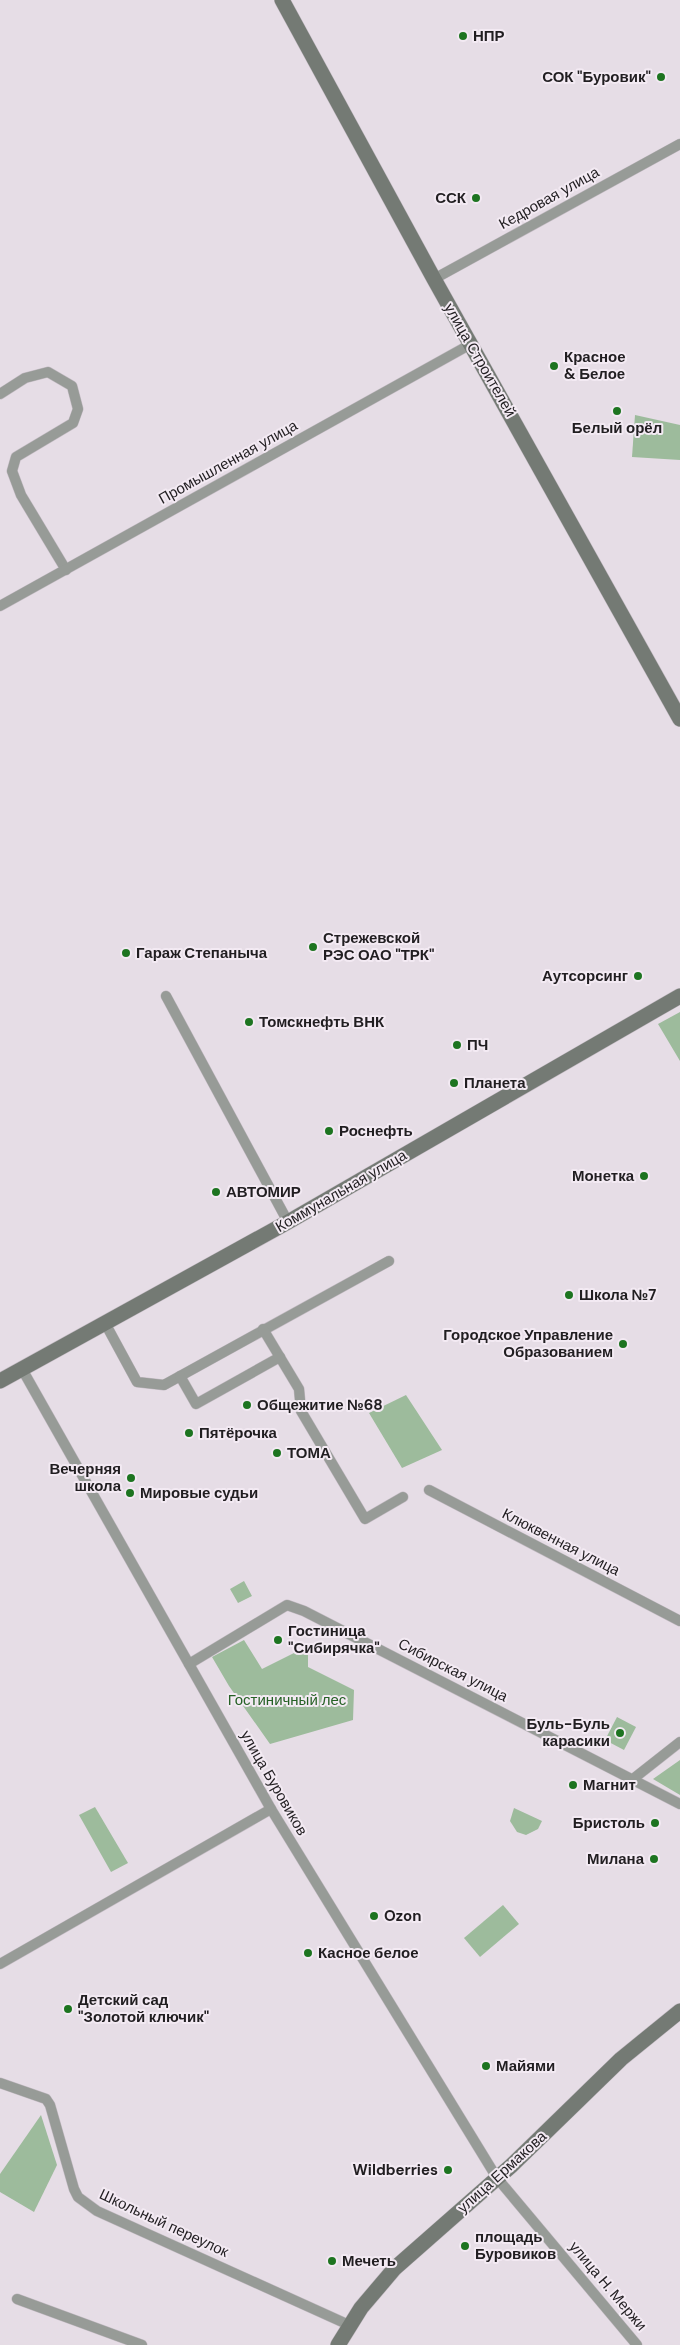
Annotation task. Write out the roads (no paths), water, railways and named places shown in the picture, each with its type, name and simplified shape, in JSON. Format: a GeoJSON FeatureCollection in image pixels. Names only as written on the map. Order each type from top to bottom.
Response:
{"type":"FeatureCollection","features":[{"type":"Feature","properties":{"kind":"main road","name":"улица Строителей"},"geometry":{"type":"LineString","coordinates":[[282,0],[434,279],[680,719]]}},
{"type":"Feature","properties":{"kind":"main road","name":"Коммунальная улица"},"geometry":{"type":"LineString","coordinates":[[0,1381],[288,1222],[680,996]]}},
{"type":"Feature","properties":{"kind":"main road","name":"улица Ермакова"},"geometry":{"type":"LineString","coordinates":[[338,2345],[349,2325],[375,2290],[395,2268],[497,2178],[621,2058],[680,2012]]}},
{"type":"Feature","properties":{"kind":"street","name":"Кедровая улица"},"geometry":{"type":"LineString","coordinates":[[434,279],[680,144]]}},
{"type":"Feature","properties":{"kind":"street","name":"Промышленная улица"},"geometry":{"type":"LineString","coordinates":[[0,606],[471,344]]}},
{"type":"Feature","properties":{"kind":"street"},"geometry":{"type":"LineString","coordinates":[[0,394],[25,378],[48,372],[72,386],[78,409],[73,422],[16,457],[12,471],[21,494],[66,570]]}},
{"type":"Feature","properties":{"kind":"street"},"geometry":{"type":"LineString","coordinates":[[166,996],[288,1222]]}},
{"type":"Feature","properties":{"kind":"street"},"geometry":{"type":"LineString","coordinates":[[104,1323],[137,1382],[164,1385],[389,1261]]}},
{"type":"Feature","properties":{"kind":"street"},"geometry":{"type":"LineString","coordinates":[[264,1329],[299,1389],[301,1411],[365,1519],[403,1497]]}},
{"type":"Feature","properties":{"kind":"street"},"geometry":{"type":"LineString","coordinates":[[180,1376],[196,1404],[280,1357]]}},
{"type":"Feature","properties":{"kind":"street","name":"улица Буровиков"},"geometry":{"type":"LineString","coordinates":[[22,1369],[271,1809],[497,2178]]}},
{"type":"Feature","properties":{"kind":"street","name":"Клюквенная улица"},"geometry":{"type":"LineString","coordinates":[[428,1490],[680,1621]]}},
{"type":"Feature","properties":{"kind":"street","name":"Сибирская улица"},"geometry":{"type":"LineString","coordinates":[[189,1664],[287,1605],[304,1611],[680,1804]]}},
{"type":"Feature","properties":{"kind":"street"},"geometry":{"type":"LineString","coordinates":[[633,1779],[680,1742]]}},
{"type":"Feature","properties":{"kind":"street"},"geometry":{"type":"LineString","coordinates":[[0,1964],[271,1809]]}},
{"type":"Feature","properties":{"kind":"street","name":"Школьный переулок"},"geometry":{"type":"LineString","coordinates":[[0,2083],[46,2099],[50,2106],[74,2189],[78,2197],[97,2211],[349,2325]]}},
{"type":"Feature","properties":{"kind":"street","name":"улица Н. Мержи"},"geometry":{"type":"LineString","coordinates":[[497,2178],[637,2345]]}},
{"type":"Feature","properties":{"kind":"street"},"geometry":{"type":"LineString","coordinates":[[17,2299],[142,2345]]}},
{"type":"Feature","properties":{"kind":"place","name":"НПР"},"geometry":{"type":"Point","coordinates":[463,36]}},
{"type":"Feature","properties":{"kind":"place","name":"СОК \"Буровик\""},"geometry":{"type":"Point","coordinates":[661,77]}},
{"type":"Feature","properties":{"kind":"place","name":"ССК"},"geometry":{"type":"Point","coordinates":[476,198]}},
{"type":"Feature","properties":{"kind":"place","name":"Красное & Белое"},"geometry":{"type":"Point","coordinates":[554,366]}},
{"type":"Feature","properties":{"kind":"place","name":"Белый орёл"},"geometry":{"type":"Point","coordinates":[617,411]}},
{"type":"Feature","properties":{"kind":"place","name":"Стрежевской РЭС ОАО \"ТРК\""},"geometry":{"type":"Point","coordinates":[313,947]}},
{"type":"Feature","properties":{"kind":"place","name":"Гараж Степаныча"},"geometry":{"type":"Point","coordinates":[126,953]}},
{"type":"Feature","properties":{"kind":"place","name":"Аутсорсинг"},"geometry":{"type":"Point","coordinates":[638,976]}},
{"type":"Feature","properties":{"kind":"place","name":"Томскнефть ВНК"},"geometry":{"type":"Point","coordinates":[249,1022]}},
{"type":"Feature","properties":{"kind":"place","name":"ПЧ"},"geometry":{"type":"Point","coordinates":[457,1045]}},
{"type":"Feature","properties":{"kind":"place","name":"Планета"},"geometry":{"type":"Point","coordinates":[454,1083]}},
{"type":"Feature","properties":{"kind":"place","name":"Роснефть"},"geometry":{"type":"Point","coordinates":[329,1131]}},
{"type":"Feature","properties":{"kind":"place","name":"Монетка"},"geometry":{"type":"Point","coordinates":[644,1176]}},
{"type":"Feature","properties":{"kind":"place","name":"АВТОМИР"},"geometry":{"type":"Point","coordinates":[216,1192]}},
{"type":"Feature","properties":{"kind":"place","name":"Школа №7"},"geometry":{"type":"Point","coordinates":[569,1295]}},
{"type":"Feature","properties":{"kind":"place","name":"Городское Управление Образованием"},"geometry":{"type":"Point","coordinates":[623,1344]}},
{"type":"Feature","properties":{"kind":"place","name":"Общежитие №68"},"geometry":{"type":"Point","coordinates":[247,1405]}},
{"type":"Feature","properties":{"kind":"place","name":"Пятёрочка"},"geometry":{"type":"Point","coordinates":[189,1433]}},
{"type":"Feature","properties":{"kind":"place","name":"ТОМА"},"geometry":{"type":"Point","coordinates":[277,1453]}},
{"type":"Feature","properties":{"kind":"place","name":"Вечерняя школа"},"geometry":{"type":"Point","coordinates":[131,1478]}},
{"type":"Feature","properties":{"kind":"place","name":"Мировые судьи"},"geometry":{"type":"Point","coordinates":[130,1493]}},
{"type":"Feature","properties":{"kind":"place","name":"Гостиница \"Сибирячка\""},"geometry":{"type":"Point","coordinates":[278,1640]}},
{"type":"Feature","properties":{"kind":"place","name":"Буль-Буль карасики"},"geometry":{"type":"Point","coordinates":[620,1733]}},
{"type":"Feature","properties":{"kind":"place","name":"Магнит"},"geometry":{"type":"Point","coordinates":[573,1785]}},
{"type":"Feature","properties":{"kind":"place","name":"Бристоль"},"geometry":{"type":"Point","coordinates":[655,1823]}},
{"type":"Feature","properties":{"kind":"place","name":"Милана"},"geometry":{"type":"Point","coordinates":[654,1859]}},
{"type":"Feature","properties":{"kind":"place","name":"Ozon"},"geometry":{"type":"Point","coordinates":[374,1916]}},
{"type":"Feature","properties":{"kind":"place","name":"Касное белое"},"geometry":{"type":"Point","coordinates":[308,1953]}},
{"type":"Feature","properties":{"kind":"place","name":"Детский сад \"Золотой ключик\""},"geometry":{"type":"Point","coordinates":[68,2009]}},
{"type":"Feature","properties":{"kind":"place","name":"Майями"},"geometry":{"type":"Point","coordinates":[486,2066]}},
{"type":"Feature","properties":{"kind":"place","name":"Wildberries"},"geometry":{"type":"Point","coordinates":[448,2170]}},
{"type":"Feature","properties":{"kind":"place","name":"площадь Буровиков"},"geometry":{"type":"Point","coordinates":[465,2246]}},
{"type":"Feature","properties":{"kind":"place","name":"Мечеть"},"geometry":{"type":"Point","coordinates":[332,2261]}},
{"type":"Feature","properties":{"kind":"park label","name":"Гостиничный лес"},"geometry":{"type":"Point","coordinates":[287,1700]}}]}
